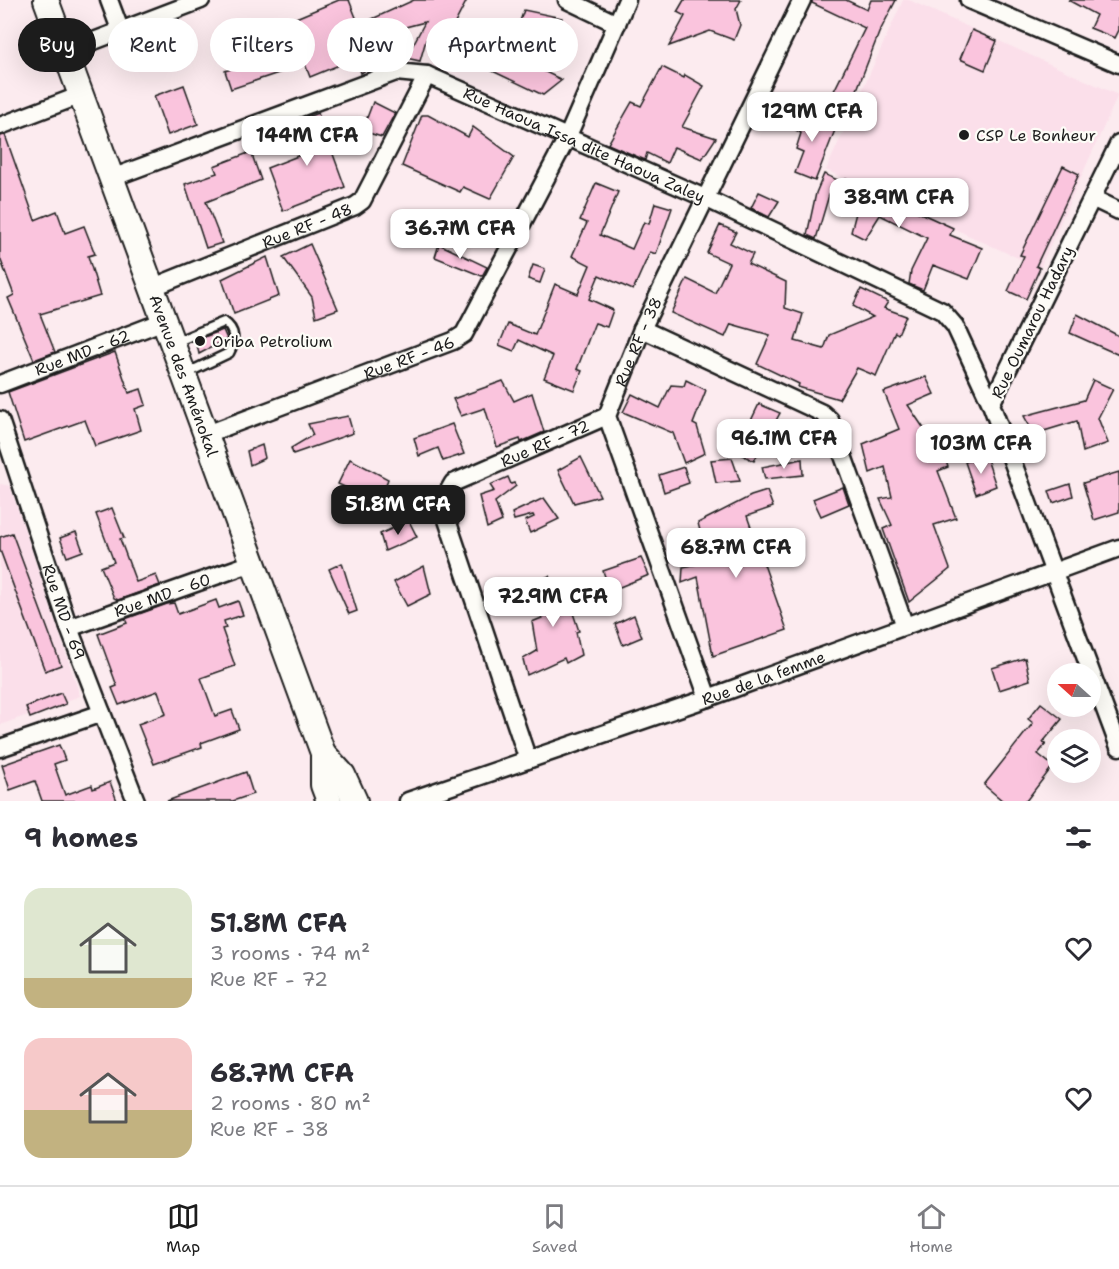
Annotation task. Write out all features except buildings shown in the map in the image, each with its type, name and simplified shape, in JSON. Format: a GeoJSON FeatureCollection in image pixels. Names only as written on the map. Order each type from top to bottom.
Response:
{"type":"FeatureCollection","features":[{"type":"Feature","properties":{"kind":"main road","name":"Avenue des Aménokal"},"geometry":{"type":"LineString","coordinates":[[46,0],[53,18]]}},
{"type":"Feature","properties":{"kind":"main road","name":"Avenue des Aménokal"},"geometry":{"type":"LineString","coordinates":[[72,72],[255,562],[323,753],[323,785],[329,801]]}},
{"type":"Feature","properties":{"kind":"main road","name":"Avenue des Aménokal"},"geometry":{"type":"LineString","coordinates":[[323,753],[343,775],[355,801]]}},
{"type":"Feature","properties":{"kind":"street"},"geometry":{"type":"LineString","coordinates":[[109,0],[116,18]]}},
{"type":"Feature","properties":{"kind":"street"},"geometry":{"type":"LineString","coordinates":[[156,18],[201,0]]}},
{"type":"Feature","properties":{"kind":"street"},"geometry":{"type":"LineString","coordinates":[[567,0],[617,24]]}},
{"type":"Feature","properties":{"kind":"street","name":"Rue RF - 46"},"geometry":{"type":"LineString","coordinates":[[207,434],[453,341],[464,334],[567,138],[627,0]]}},
{"type":"Feature","properties":{"kind":"street","name":"Rue RF - 38"},"geometry":{"type":"LineString","coordinates":[[607,416],[642,329],[802,0]]}},
{"type":"Feature","properties":{"kind":"street"},"geometry":{"type":"LineString","coordinates":[[969,0],[1119,64]]}},
{"type":"Feature","properties":{"kind":"street","name":"Rue Haoua Issa dite Haoua Zaley"},"geometry":{"type":"LineString","coordinates":[[117,176],[396,72],[427,75],[705,198],[942,311],[955,326],[991,404]]}},
{"type":"Feature","properties":{"kind":"street","name":"Rue RF - 48"},"geometry":{"type":"LineString","coordinates":[[151,288],[355,206],[362,201],[427,75]]}},
{"type":"Feature","properties":{"kind":"street"},"geometry":{"type":"LineString","coordinates":[[0,126],[81,95]]}},
{"type":"Feature","properties":{"kind":"street","name":"Rue Oumarou Hadary"},"geometry":{"type":"LineString","coordinates":[[1119,143],[1094,199],[991,404],[1056,571],[1119,747]]}},
{"type":"Feature","properties":{"kind":"street"},"geometry":{"type":"LineString","coordinates":[[1094,199],[1119,211]]}},
{"type":"Feature","properties":{"kind":"street","name":"Rue MD - 62"},"geometry":{"type":"LineString","coordinates":[[0,384],[164,321]]}},
{"type":"Feature","properties":{"kind":"street"},"geometry":{"type":"LineString","coordinates":[[642,329],[822,413],[830,420],[905,626]]}},
{"type":"Feature","properties":{"kind":"street"},"geometry":{"type":"LineString","coordinates":[[607,416],[708,698]]}},
{"type":"Feature","properties":{"kind":"street","name":"Rue RF - 72"},"geometry":{"type":"LineString","coordinates":[[528,760],[444,511],[445,497],[453,483],[607,416]]}},
{"type":"Feature","properties":{"kind":"street","name":"Rue MD - 69"},"geometry":{"type":"LineString","coordinates":[[0,420],[69,628],[136,801]]}},
{"type":"Feature","properties":{"kind":"street","name":"Rue de la femme"},"geometry":{"type":"LineString","coordinates":[[408,801],[708,698],[1119,548]]}},
{"type":"Feature","properties":{"kind":"street","name":"Rue MD - 60"},"geometry":{"type":"LineString","coordinates":[[69,628],[255,562]]}},
{"type":"Feature","properties":{"kind":"street"},"geometry":{"type":"LineString","coordinates":[[0,748],[102,712]]}},
{"type":"Feature","properties":{"kind":"lane"},"geometry":{"type":"LineString","coordinates":[[173,343],[224,322],[231,329],[234,342],[229,353],[184,375]]}},
{"type":"Feature","properties":{"kind":"shaded area"},"geometry":{"type":"Polygon","coordinates":[[[903,0],[909,0],[1118,95],[1040,268],[826,170],[903,0]]]}},
{"type":"Feature","properties":{"kind":"shaded area"},"geometry":{"type":"Polygon","coordinates":[[[0,484],[10,486],[80,696],[0,725],[0,484]]]}},
{"type":"Feature","properties":{"kind":"place","name":"CSP Le Bonheur"},"geometry":{"type":"Point","coordinates":[964,135]}},
{"type":"Feature","properties":{"kind":"place","name":"Oriba Petrolium"},"geometry":{"type":"Point","coordinates":[200,341]}}]}
